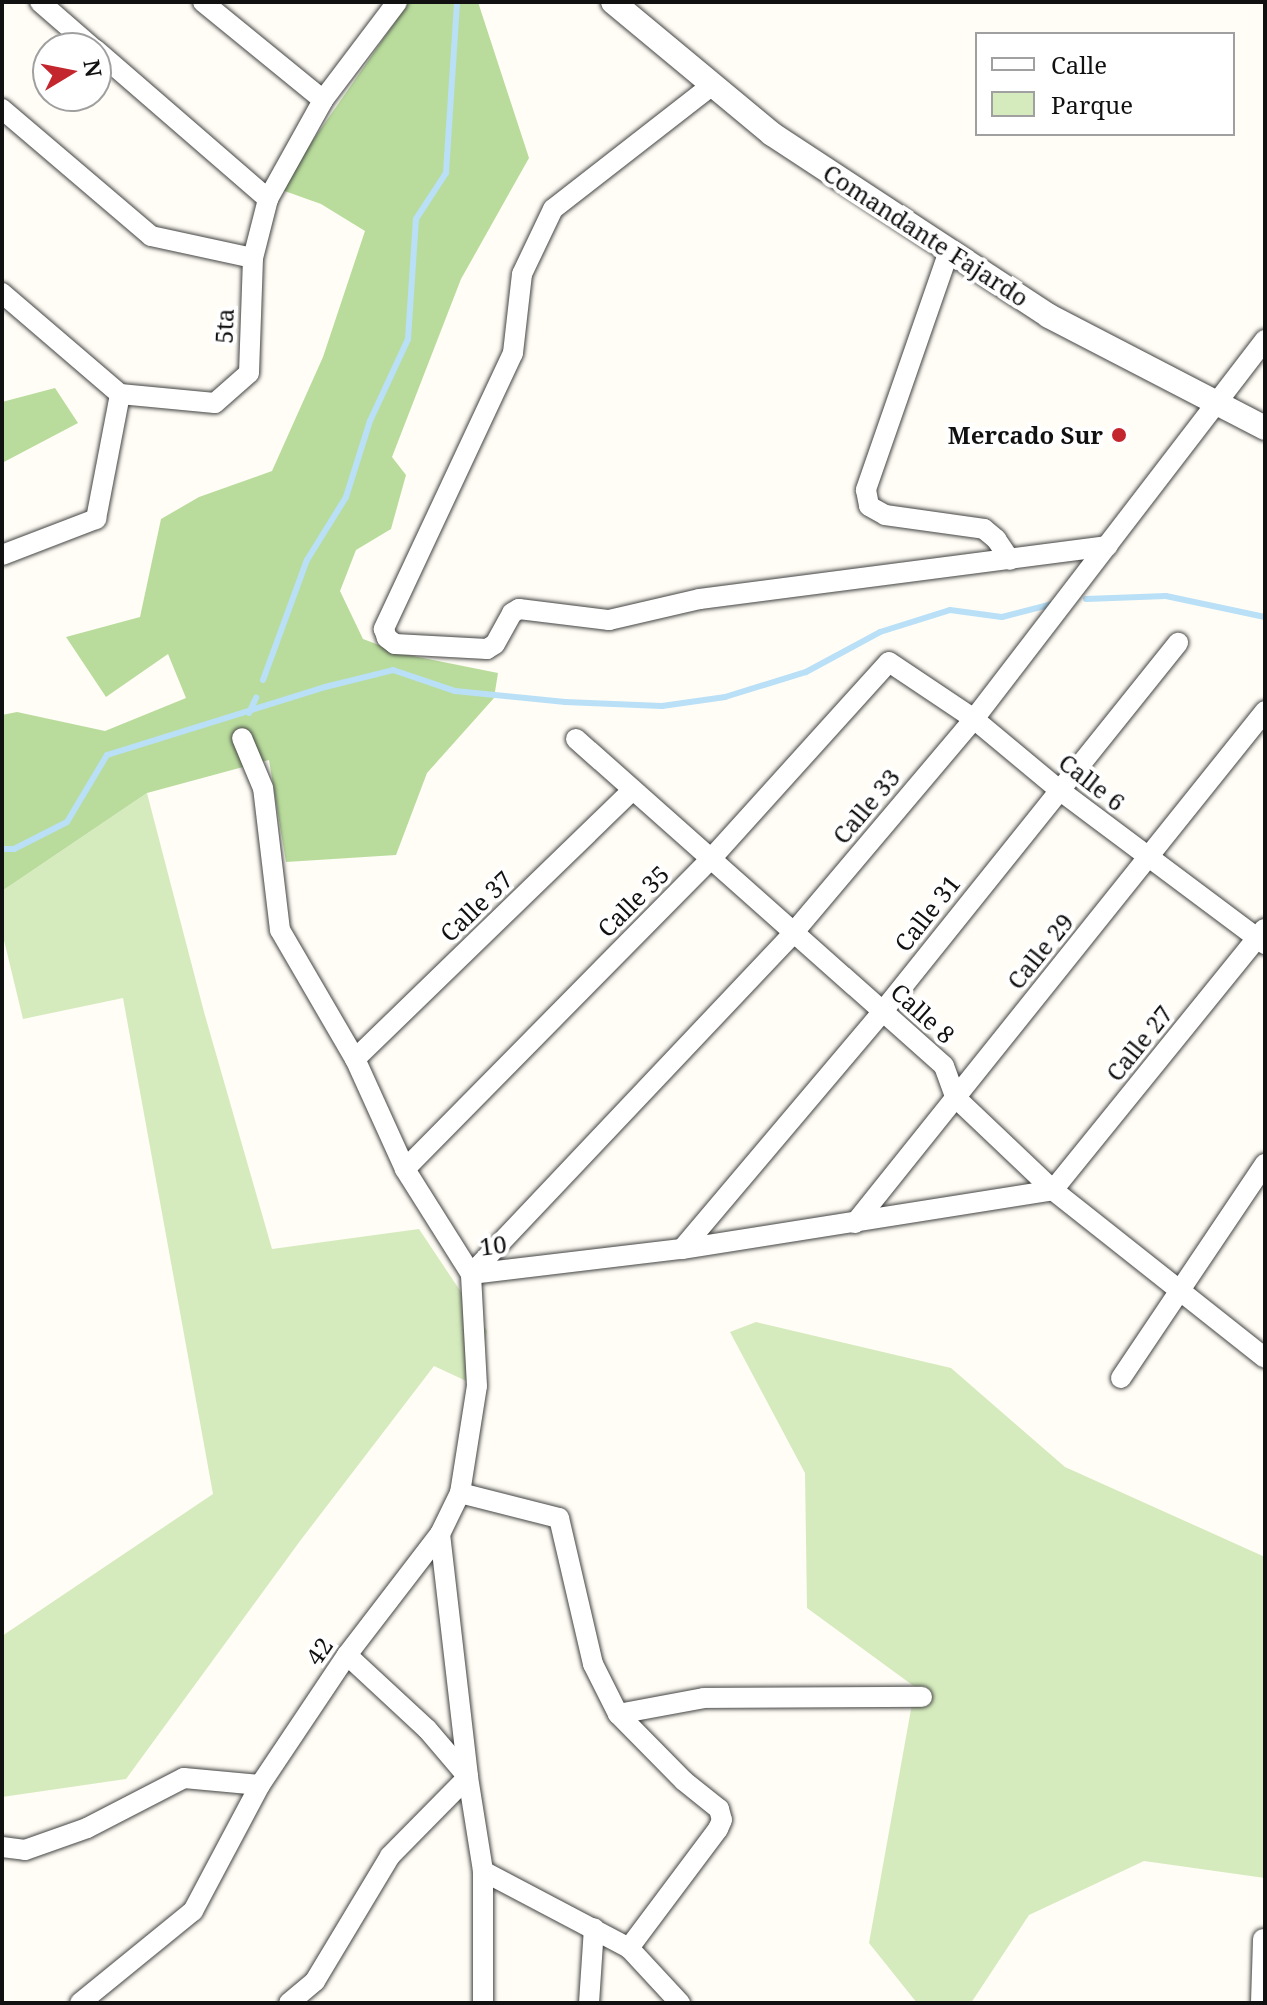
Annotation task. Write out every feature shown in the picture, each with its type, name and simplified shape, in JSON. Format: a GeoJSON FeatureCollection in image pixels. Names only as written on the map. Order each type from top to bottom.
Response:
{"type":"FeatureCollection","features":[{"type":"Feature","properties":{"kind":"street"},"geometry":{"type":"LineString","coordinates":[[40,2],[75,32]]}},
{"type":"Feature","properties":{"kind":"street"},"geometry":{"type":"LineString","coordinates":[[203,2],[323,100]]}},
{"type":"Feature","properties":{"kind":"street","name":"Comandante Fajardo"},"geometry":{"type":"LineString","coordinates":[[613,2],[772,134],[949,251],[1049,316],[1265,428]]}},
{"type":"Feature","properties":{"kind":"street","name":"5ta"},"geometry":{"type":"LineString","coordinates":[[120,394],[215,403],[249,373],[253,258],[268,199],[323,100],[394,3]]}},
{"type":"Feature","properties":{"kind":"street"},"geometry":{"type":"LineString","coordinates":[[112,64],[268,199]]}},
{"type":"Feature","properties":{"kind":"street"},"geometry":{"type":"LineString","coordinates":[[711,86],[553,209],[522,274],[513,353],[384,629],[387,638],[395,644],[487,649],[495,644],[512,613],[519,609],[609,620],[700,599],[1108,546]]}},
{"type":"Feature","properties":{"kind":"street"},"geometry":{"type":"LineString","coordinates":[[2,109],[151,236],[253,258]]}},
{"type":"Feature","properties":{"kind":"street"},"geometry":{"type":"LineString","coordinates":[[949,251],[866,490],[869,506],[885,515],[984,529],[996,539],[1010,560]]}},
{"type":"Feature","properties":{"kind":"street"},"geometry":{"type":"LineString","coordinates":[[2,293],[120,394],[96,519],[2,555]]}},
{"type":"Feature","properties":{"kind":"street","name":"Calle 33"},"geometry":{"type":"LineString","coordinates":[[471,1274],[794,932],[974,719],[1265,340]]}},
{"type":"Feature","properties":{"kind":"street","name":"Calle 31"},"geometry":{"type":"LineString","coordinates":[[682,1249],[883,1011],[1178,643]]}},
{"type":"Feature","properties":{"kind":"street","name":"Calle 6"},"geometry":{"type":"LineString","coordinates":[[889,662],[974,719],[1148,859],[1262,936]]}},
{"type":"Feature","properties":{"kind":"street","name":"Calle 35"},"geometry":{"type":"LineString","coordinates":[[405,1169],[709,861],[889,662]]}},
{"type":"Feature","properties":{"kind":"street","name":"Calle 29"},"geometry":{"type":"LineString","coordinates":[[855,1223],[1265,711]]}},
{"type":"Feature","properties":{"kind":"street","name":"10"},"geometry":{"type":"LineString","coordinates":[[242,738],[263,788],[280,930],[355,1059],[405,1169],[471,1274],[682,1249],[1053,1190]]}},
{"type":"Feature","properties":{"kind":"street","name":"Calle 8"},"geometry":{"type":"LineString","coordinates":[[576,739],[709,861],[944,1066],[955,1097],[1053,1190],[1265,1358]]}},
{"type":"Feature","properties":{"kind":"street","name":"Calle 37"},"geometry":{"type":"LineString","coordinates":[[355,1059],[633,790]]}},
{"type":"Feature","properties":{"kind":"street","name":"Calle 27"},"geometry":{"type":"LineString","coordinates":[[1053,1190],[1262,936]]}},
{"type":"Feature","properties":{"kind":"street"},"geometry":{"type":"LineString","coordinates":[[1121,1378],[1265,1164]]}},
{"type":"Feature","properties":{"kind":"street","name":"42"},"geometry":{"type":"LineString","coordinates":[[80,2003],[193,1911],[260,1785],[347,1655],[440,1534],[460,1493],[477,1386],[471,1274]]}},
{"type":"Feature","properties":{"kind":"street"},"geometry":{"type":"LineString","coordinates":[[460,1493],[559,1518],[593,1664],[618,1714],[684,1781],[719,1809],[722,1820],[718,1829],[629,1948]]}},
{"type":"Feature","properties":{"kind":"street"},"geometry":{"type":"LineString","coordinates":[[440,1534],[468,1777],[483,1871],[483,2003]]}},
{"type":"Feature","properties":{"kind":"street"},"geometry":{"type":"LineString","coordinates":[[347,1655],[427,1729],[468,1777]]}},
{"type":"Feature","properties":{"kind":"street"},"geometry":{"type":"LineString","coordinates":[[618,1714],[704,1698],[922,1697]]}},
{"type":"Feature","properties":{"kind":"street"},"geometry":{"type":"LineString","coordinates":[[289,2003],[315,1981],[390,1856],[468,1777]]}},
{"type":"Feature","properties":{"kind":"street"},"geometry":{"type":"LineString","coordinates":[[2,1847],[25,1850],[87,1828],[184,1778],[260,1785]]}},
{"type":"Feature","properties":{"kind":"street"},"geometry":{"type":"LineString","coordinates":[[483,1871],[629,1948],[680,2003]]}},
{"type":"Feature","properties":{"kind":"street"},"geometry":{"type":"LineString","coordinates":[[589,2003],[594,1928]]}},
{"type":"Feature","properties":{"kind":"street"},"geometry":{"type":"LineString","coordinates":[[1261,2003],[1263,1939]]}},
{"type":"Feature","properties":{"kind":"green space"},"geometry":{"type":"Polygon","coordinates":[[[409,2],[478,2],[529,158],[461,279],[392,457],[406,475],[391,529],[356,550],[340,591],[363,639],[403,654],[498,673],[494,698],[427,773],[396,855],[286,862],[269,760],[147,793],[2,891],[2,715],[17,712],[105,731],[186,698],[168,654],[106,697],[66,637],[140,617],[161,519],[199,497],[272,471],[323,357],[365,231],[321,204],[279,189],[409,2]]]}},
{"type":"Feature","properties":{"kind":"green space"},"geometry":{"type":"Polygon","coordinates":[[[55,388],[78,423],[2,463],[2,402],[55,388]]]}},
{"type":"Feature","properties":{"kind":"green space"},"geometry":{"type":"Polygon","coordinates":[[[147,793],[204,1012],[272,1249],[419,1229],[487,1331],[477,1386],[434,1366],[300,1541],[126,1779],[2,1797],[2,1636],[213,1494],[123,998],[23,1019],[2,932],[2,891],[147,793]]]}},
{"type":"Feature","properties":{"kind":"green space"},"geometry":{"type":"Polygon","coordinates":[[[756,1322],[951,1368],[1065,1467],[1265,1557],[1265,1878],[1144,1861],[1029,1915],[971,2003],[917,2003],[869,1943],[915,1687],[807,1608],[805,1473],[730,1332],[756,1322]]]}},
{"type":"Feature","properties":{"kind":"waterway"},"geometry":{"type":"LineString","coordinates":[[263,680],[307,560],[346,497],[370,421],[408,339],[416,219],[446,173],[457,2]]}},
{"type":"Feature","properties":{"kind":"waterway"},"geometry":{"type":"LineString","coordinates":[[1086,599],[1166,596],[1265,617]]}},
{"type":"Feature","properties":{"kind":"waterway"},"geometry":{"type":"LineString","coordinates":[[2,849],[14,849],[67,822],[107,755],[325,687],[393,670],[455,691],[565,702],[662,706],[725,697],[806,672],[880,632],[950,610],[1002,617],[1056,603]]}},
{"type":"Feature","properties":{"kind":"waterway"},"geometry":{"type":"LineString","coordinates":[[249,713],[256,698]]}},
{"type":"Feature","properties":{"kind":"place","name":"Mercado Sur"},"geometry":{"type":"Point","coordinates":[1119,435]}}]}
